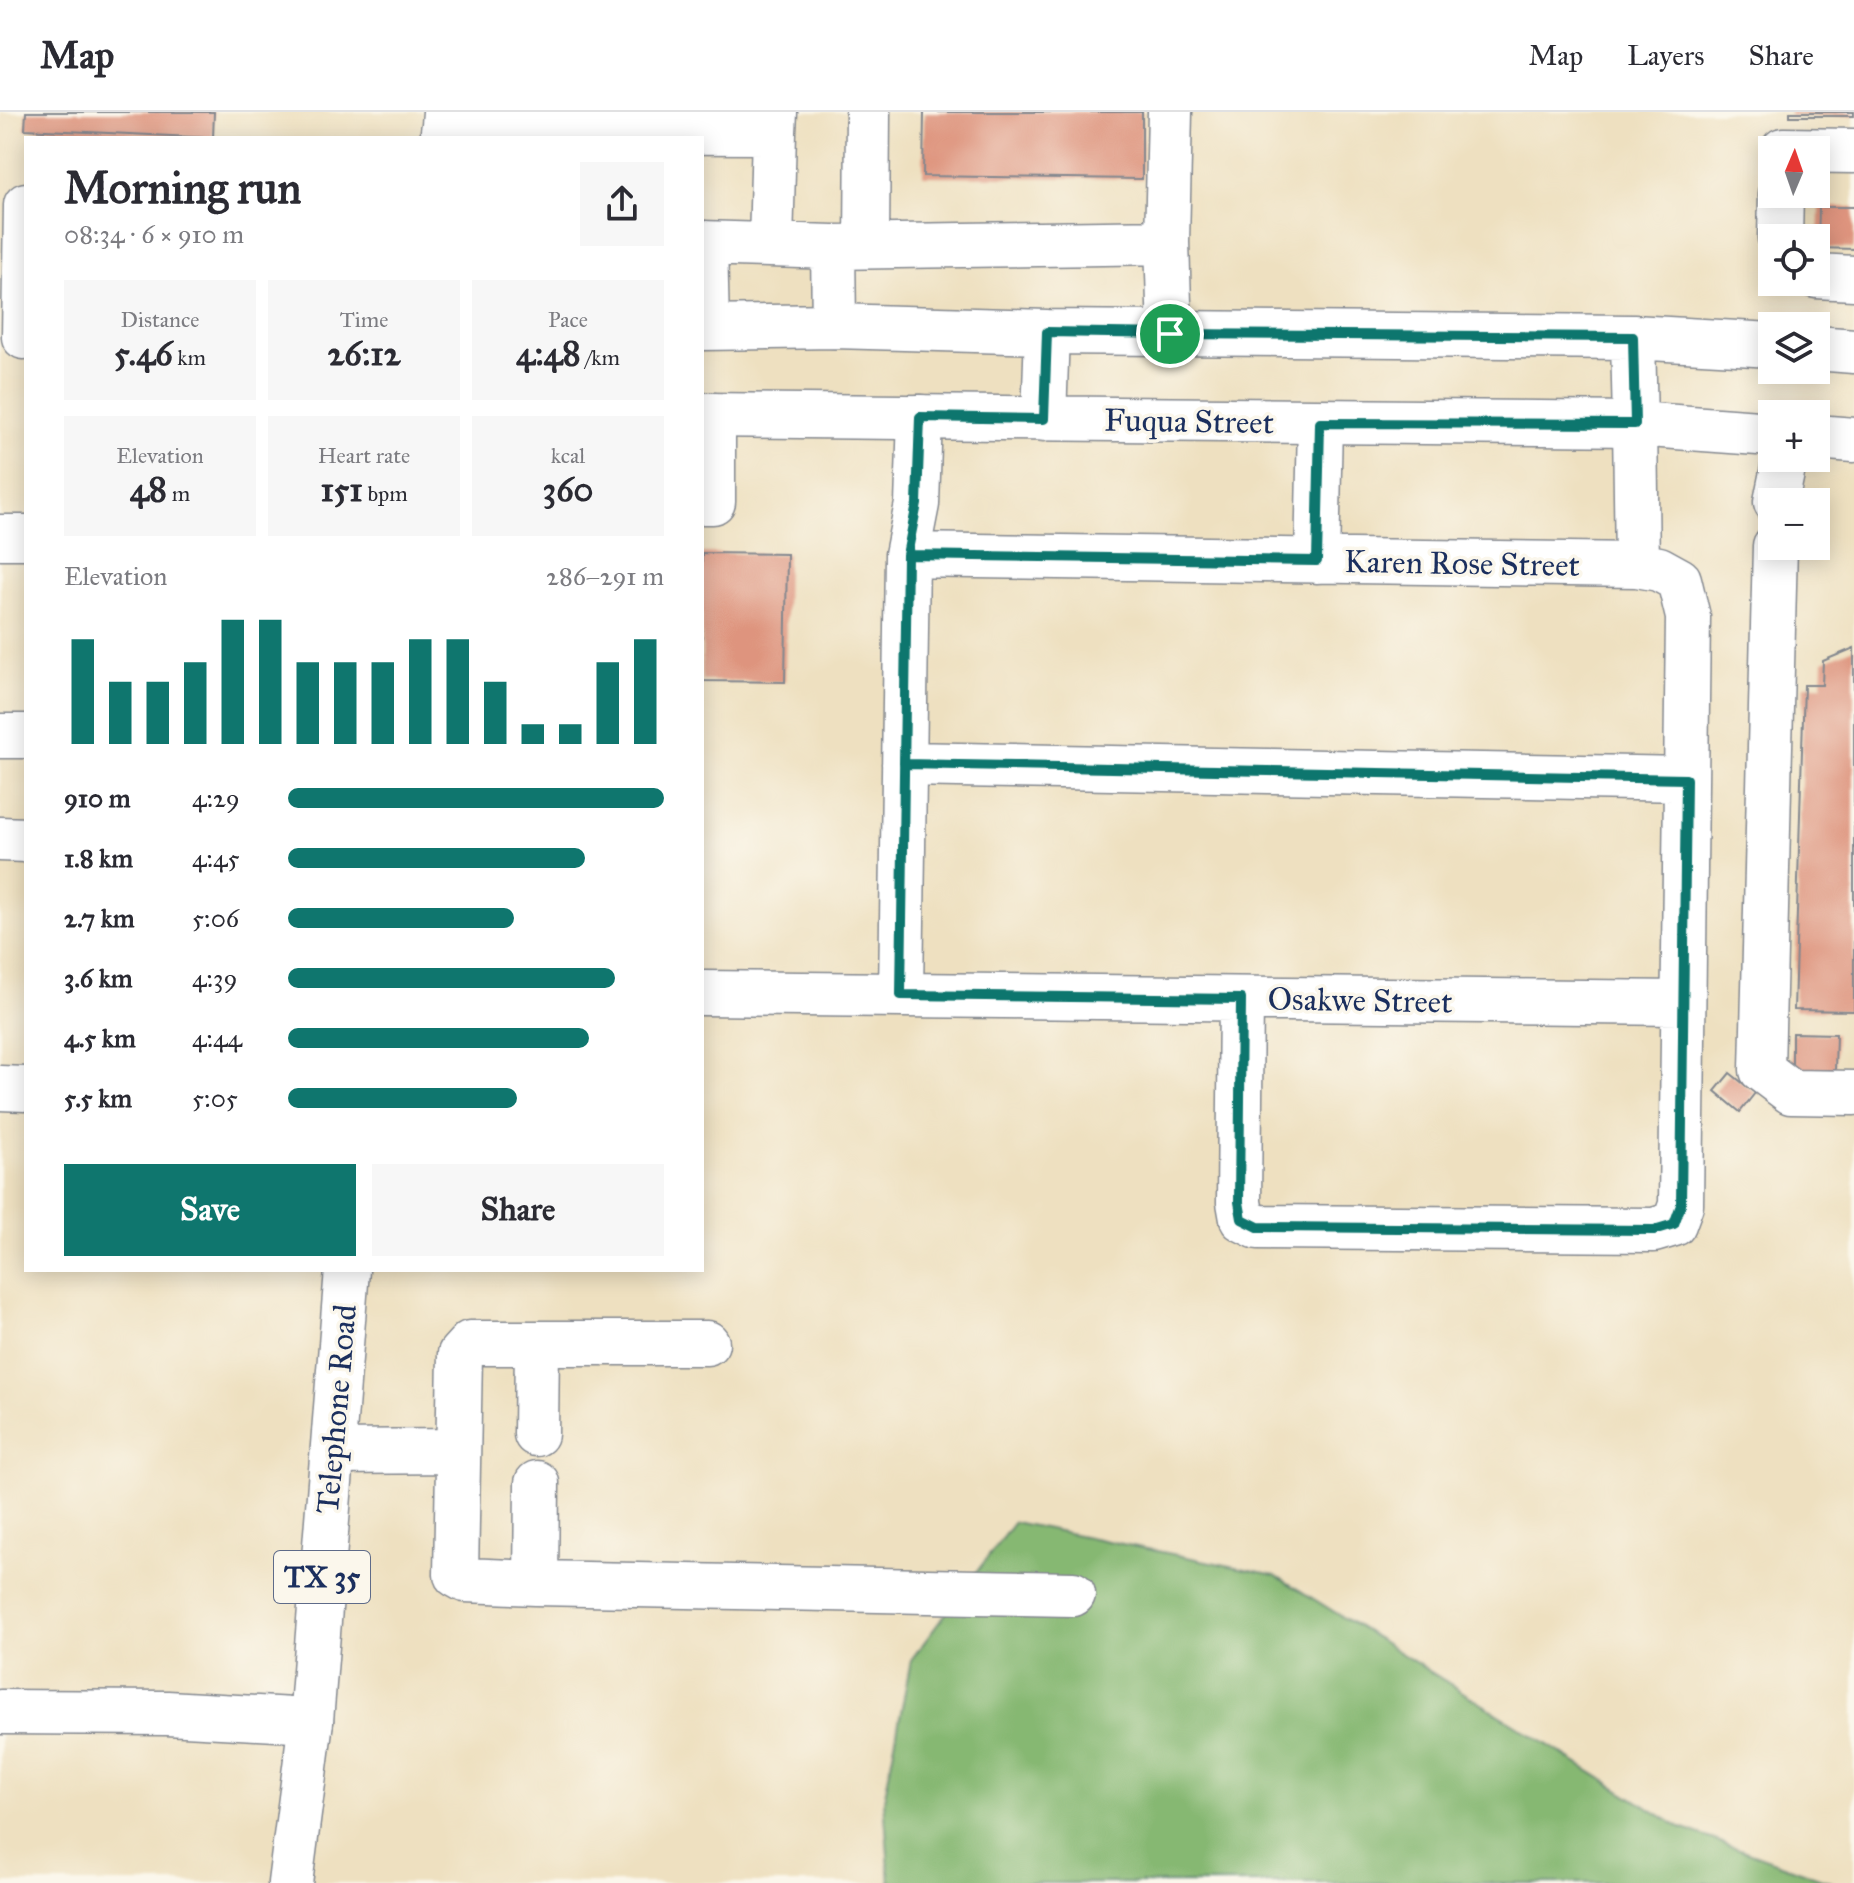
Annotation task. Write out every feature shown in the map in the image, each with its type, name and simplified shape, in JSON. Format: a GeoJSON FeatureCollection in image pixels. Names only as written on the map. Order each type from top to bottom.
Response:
{"type":"FeatureCollection","features":[{"type":"Feature","properties":{"kind":"main road"},"geometry":{"type":"LineString","coordinates":[[834,326],[850,246],[868,112]]}},
{"type":"Feature","properties":{"kind":"main road"},"geometry":{"type":"LineString","coordinates":[[1170,112],[1167,242],[1170,334]]}},
{"type":"Feature","properties":{"kind":"main road"},"geometry":{"type":"LineString","coordinates":[[444,127],[524,135],[774,122],[771,245]]}},
{"type":"Feature","properties":{"kind":"main road"},"geometry":{"type":"LineString","coordinates":[[1830,151],[1854,151]]}},
{"type":"Feature","properties":{"kind":"main road"},"geometry":{"type":"LineString","coordinates":[[17,205],[17,337]]}},
{"type":"Feature","properties":{"kind":"main road"},"geometry":{"type":"LineString","coordinates":[[1167,242],[850,246],[704,243],[705,327],[1633,337],[1758,344]]}},
{"type":"Feature","properties":{"kind":"main road"},"geometry":{"type":"LineString","coordinates":[[1830,277],[1854,278]]}},
{"type":"Feature","properties":{"kind":"main road"},"geometry":{"type":"LineString","coordinates":[[1044,419],[1047,332]]}},
{"type":"Feature","properties":{"kind":"main road"},"geometry":{"type":"LineString","coordinates":[[1633,337],[1637,565]]}},
{"type":"Feature","properties":{"kind":"main road"},"geometry":{"type":"LineString","coordinates":[[1830,349],[1854,351]]}},
{"type":"Feature","properties":{"kind":"main road"},"geometry":{"type":"LineString","coordinates":[[704,502],[713,502],[707,415]]}},
{"type":"Feature","properties":{"kind":"main road","name":"Fuqua Street"},"geometry":{"type":"LineString","coordinates":[[707,415],[1635,424],[1758,433]]}},
{"type":"Feature","properties":{"kind":"main road"},"geometry":{"type":"LineString","coordinates":[[901,995],[907,555],[917,504],[920,417]]}},
{"type":"Feature","properties":{"kind":"main road"},"geometry":{"type":"LineString","coordinates":[[1317,561],[1320,423]]}},
{"type":"Feature","properties":{"kind":"main road"},"geometry":{"type":"LineString","coordinates":[[1830,438],[1854,440]]}},
{"type":"Feature","properties":{"kind":"main road"},"geometry":{"type":"LineString","coordinates":[[0,537],[24,537]]}},
{"type":"Feature","properties":{"kind":"main road","name":"Karen Rose Street"},"geometry":{"type":"LineString","coordinates":[[907,555],[1637,565],[1659,569],[1679,580],[1688,617],[1686,779]]}},
{"type":"Feature","properties":{"kind":"main road"},"geometry":{"type":"LineString","coordinates":[[1775,560],[1762,1070],[1791,1092],[1854,1093]]}},
{"type":"Feature","properties":{"kind":"main road"},"geometry":{"type":"LineString","coordinates":[[0,736],[24,736]]}},
{"type":"Feature","properties":{"kind":"main road"},"geometry":{"type":"LineString","coordinates":[[904,764],[1686,779],[1681,1205],[1674,1224],[1654,1230],[1258,1227],[1242,1219],[1239,1202],[1241,999]]}},
{"type":"Feature","properties":{"kind":"main road"},"geometry":{"type":"LineString","coordinates":[[0,839],[24,840]]}},
{"type":"Feature","properties":{"kind":"main road","name":"Osakwe Street"},"geometry":{"type":"LineString","coordinates":[[704,993],[1682,1003]]}},
{"type":"Feature","properties":{"kind":"main road"},"geometry":{"type":"LineString","coordinates":[[0,1088],[24,1089]]}},
{"type":"Feature","properties":{"kind":"main road","name":"Telephone Road"},"geometry":{"type":"LineString","coordinates":[[290,1883],[311,1721],[347,1272]]}},
{"type":"Feature","properties":{"kind":"main road"},"geometry":{"type":"LineString","coordinates":[[707,1343],[470,1343],[460,1354],[456,1575],[465,1580],[536,1583],[1073,1594]]}},
{"type":"Feature","properties":{"kind":"main road"},"geometry":{"type":"LineString","coordinates":[[536,1434],[537,1343]]}},
{"type":"Feature","properties":{"kind":"main road"},"geometry":{"type":"LineString","coordinates":[[333,1452],[458,1451]]}},
{"type":"Feature","properties":{"kind":"main road"},"geometry":{"type":"LineString","coordinates":[[536,1583],[537,1483]]}},
{"type":"Feature","properties":{"kind":"main road"},"geometry":{"type":"LineString","coordinates":[[0,1712],[167,1713],[311,1721]]}},
{"type":"Feature","properties":{"kind":"green space"},"geometry":{"type":"Polygon","coordinates":[[[1014,1522],[1275,1575],[1681,1828],[1833,1883],[890,1883],[884,1800],[911,1660],[1014,1522]]]}},
{"type":"Feature","properties":{"kind":"building"},"geometry":{"type":"Polygon","coordinates":[[[26,112],[214,112],[213,136],[25,129],[26,112]]]}},
{"type":"Feature","properties":{"kind":"building"},"geometry":{"type":"Polygon","coordinates":[[[924,112],[1142,112],[1142,179],[923,176],[924,112]]]}},
{"type":"Feature","properties":{"kind":"building"},"geometry":{"type":"Polygon","coordinates":[[[1790,112],[1854,112],[1854,116],[1790,116],[1790,112]]]}},
{"type":"Feature","properties":{"kind":"building"},"geometry":{"type":"Polygon","coordinates":[[[1854,207],[1854,249],[1830,248],[1830,224],[1819,224],[1819,208],[1854,207]]]}},
{"type":"Feature","properties":{"kind":"building"},"geometry":{"type":"Polygon","coordinates":[[[704,553],[787,554],[785,682],[704,681],[704,553]]]}},
{"type":"Feature","properties":{"kind":"building"},"geometry":{"type":"Polygon","coordinates":[[[1854,648],[1854,1011],[1794,1010],[1804,685],[1822,685],[1823,661],[1854,648]]]}},
{"type":"Feature","properties":{"kind":"building"},"geometry":{"type":"Polygon","coordinates":[[[1792,1033],[1836,1034],[1835,1070],[1792,1070],[1792,1033]]]}},
{"type":"Feature","properties":{"kind":"building"},"geometry":{"type":"Polygon","coordinates":[[[1730,1073],[1755,1093],[1740,1112],[1715,1091],[1730,1073]]]}},
{"type":"Feature","properties":{"kind":"route"},"geometry":{"type":"LineString","coordinates":[[1170,334],[1047,332],[1044,419],[920,417],[917,504],[907,555],[906,660],[904,764],[901,995],[1241,999],[1239,1202],[1242,1219],[1258,1227],[1654,1230],[1674,1224],[1681,1205],[1686,779],[904,764],[907,555],[1317,561],[1320,423],[1635,424],[1633,337],[1170,334]]}}]}
